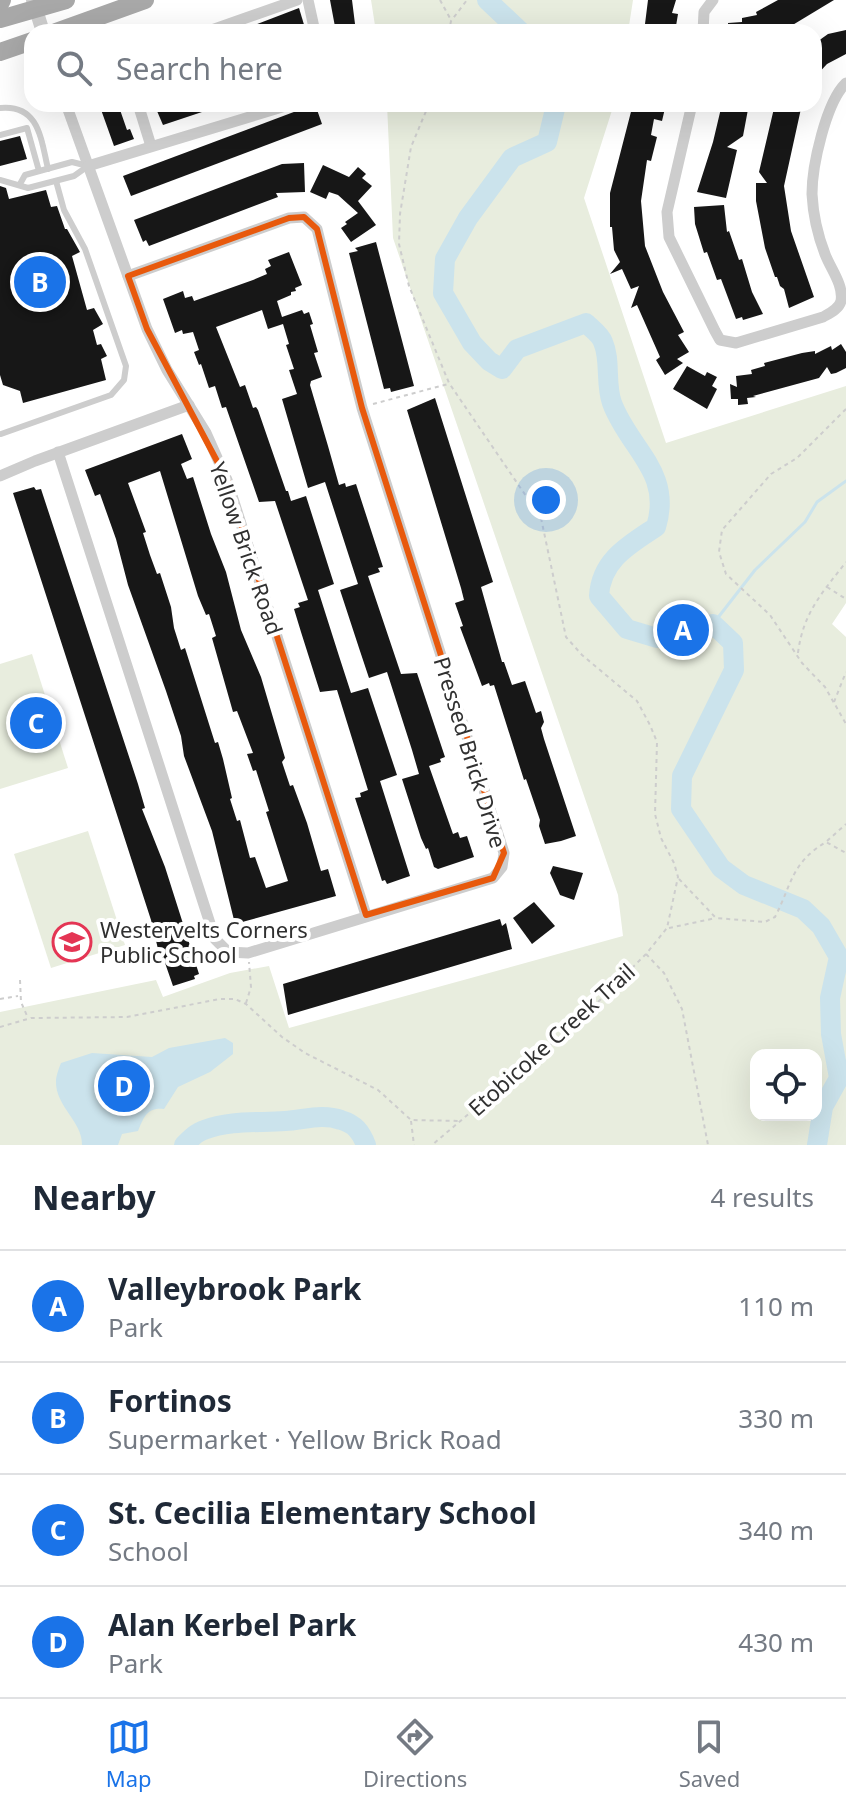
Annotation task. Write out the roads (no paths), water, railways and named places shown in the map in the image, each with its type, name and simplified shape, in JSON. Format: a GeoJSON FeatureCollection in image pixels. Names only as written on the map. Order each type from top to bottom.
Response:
{"type":"FeatureCollection","features":[{"type":"Feature","properties":{"kind":"main road"},"geometry":{"type":"LineString","coordinates":[[0,19],[35,5],[66,0]]}},
{"type":"Feature","properties":{"kind":"main road"},"geometry":{"type":"LineString","coordinates":[[78,24],[145,0]]}},
{"type":"Feature","properties":{"kind":"main road"},"geometry":{"type":"LineString","coordinates":[[0,52],[24,55]]}},
{"type":"Feature","properties":{"kind":"street"},"geometry":{"type":"LineString","coordinates":[[229,24],[297,0]]}},
{"type":"Feature","properties":{"kind":"street"},"geometry":{"type":"LineString","coordinates":[[308,0],[313,24]]}},
{"type":"Feature","properties":{"kind":"street"},"geometry":{"type":"LineString","coordinates":[[703,24],[704,12],[713,0]]}},
{"type":"Feature","properties":{"kind":"street"},"geometry":{"type":"LineString","coordinates":[[690,112],[667,212],[669,237],[720,340],[736,343],[823,317],[841,301],[840,290],[824,254],[812,192],[829,112],[846,83]]}},
{"type":"Feature","properties":{"kind":"street","name":"Yellow Brick Road"},"geometry":{"type":"LineString","coordinates":[[69,112],[147,329],[167,370],[206,433],[227,480],[366,915]]}},
{"type":"Feature","properties":{"kind":"street"},"geometry":{"type":"LineString","coordinates":[[140,112],[151,146]]}},
{"type":"Feature","properties":{"kind":"street"},"geometry":{"type":"LineString","coordinates":[[88,166],[265,112]]}},
{"type":"Feature","properties":{"kind":"street","name":"Pressed Brick Drive"},"geometry":{"type":"LineString","coordinates":[[58,452],[215,939],[228,952],[248,953],[493,878],[502,867],[504,853],[362,408],[317,229],[304,217],[289,218],[128,276]]}},
{"type":"Feature","properties":{"kind":"street"},"geometry":{"type":"LineString","coordinates":[[0,476],[189,405]]}},
{"type":"Feature","properties":{"kind":"lane"},"geometry":{"type":"LineString","coordinates":[[0,108],[15,107],[24,112]]}},
{"type":"Feature","properties":{"kind":"lane"},"geometry":{"type":"LineString","coordinates":[[24,112],[36,124],[48,169]]}},
{"type":"Feature","properties":{"kind":"lane"},"geometry":{"type":"LineString","coordinates":[[0,135],[27,128],[39,171]]}},
{"type":"Feature","properties":{"kind":"lane"},"geometry":{"type":"LineString","coordinates":[[20,184],[25,175],[72,162],[88,166]]}},
{"type":"Feature","properties":{"kind":"lane"},"geometry":{"type":"LineString","coordinates":[[0,180],[28,188],[74,176],[88,166]]}},
{"type":"Feature","properties":{"kind":"lane"},"geometry":{"type":"LineString","coordinates":[[0,434],[111,395],[124,380],[126,366],[85,249],[71,226],[56,181]]}},
{"type":"Feature","properties":{"kind":"water"},"geometry":{"type":"Polygon","coordinates":[[[225,1038],[233,1043],[233,1054],[210,1072],[178,1087],[164,1109],[147,1114],[138,1131],[122,1134],[118,1145],[82,1145],[78,1129],[57,1090],[56,1079],[61,1063],[92,1053],[152,1057],[169,1048],[225,1038]]]}},
{"type":"Feature","properties":{"kind":"waterway"},"geometry":{"type":"LineString","coordinates":[[487,0],[512,24]]}},
{"type":"Feature","properties":{"kind":"waterway"},"geometry":{"type":"LineString","coordinates":[[554,112],[547,142],[512,158],[468,218],[445,259],[443,293],[472,343],[489,361],[502,369],[517,349],[586,323],[602,339],[612,403],[654,476],[660,508],[656,527],[627,547],[611,563],[601,583],[599,596],[627,629],[657,638],[713,624],[733,643],[734,670],[682,776],[681,809],[721,868],[744,885],[803,909],[821,926],[839,957],[830,998],[831,1034],[839,1078],[823,1107],[817,1145]]}},
{"type":"Feature","properties":{"kind":"waterway"},"geometry":{"type":"LineString","coordinates":[[713,624],[755,570],[805,522],[817,502],[846,481]]}},
{"type":"Feature","properties":{"kind":"waterway"},"geometry":{"type":"LineString","coordinates":[[184,1145],[201,1131],[214,1127],[320,1117],[334,1118],[354,1126],[366,1145]]}},
{"type":"Feature","properties":{"kind":"place","name":"Fortinos"},"geometry":{"type":"Point","coordinates":[40,282]}},
{"type":"Feature","properties":{"kind":"place","name":"Valleybrook Park"},"geometry":{"type":"Point","coordinates":[683,630]}},
{"type":"Feature","properties":{"kind":"place","name":"St. Cecilia Elementary School"},"geometry":{"type":"Point","coordinates":[36,723]}},
{"type":"Feature","properties":{"kind":"place","name":"Westervelts Corners Public School"},"geometry":{"type":"Point","coordinates":[72,942]}},
{"type":"Feature","properties":{"kind":"place","name":"Alan Kerbel Park"},"geometry":{"type":"Point","coordinates":[124,1086]}}]}
